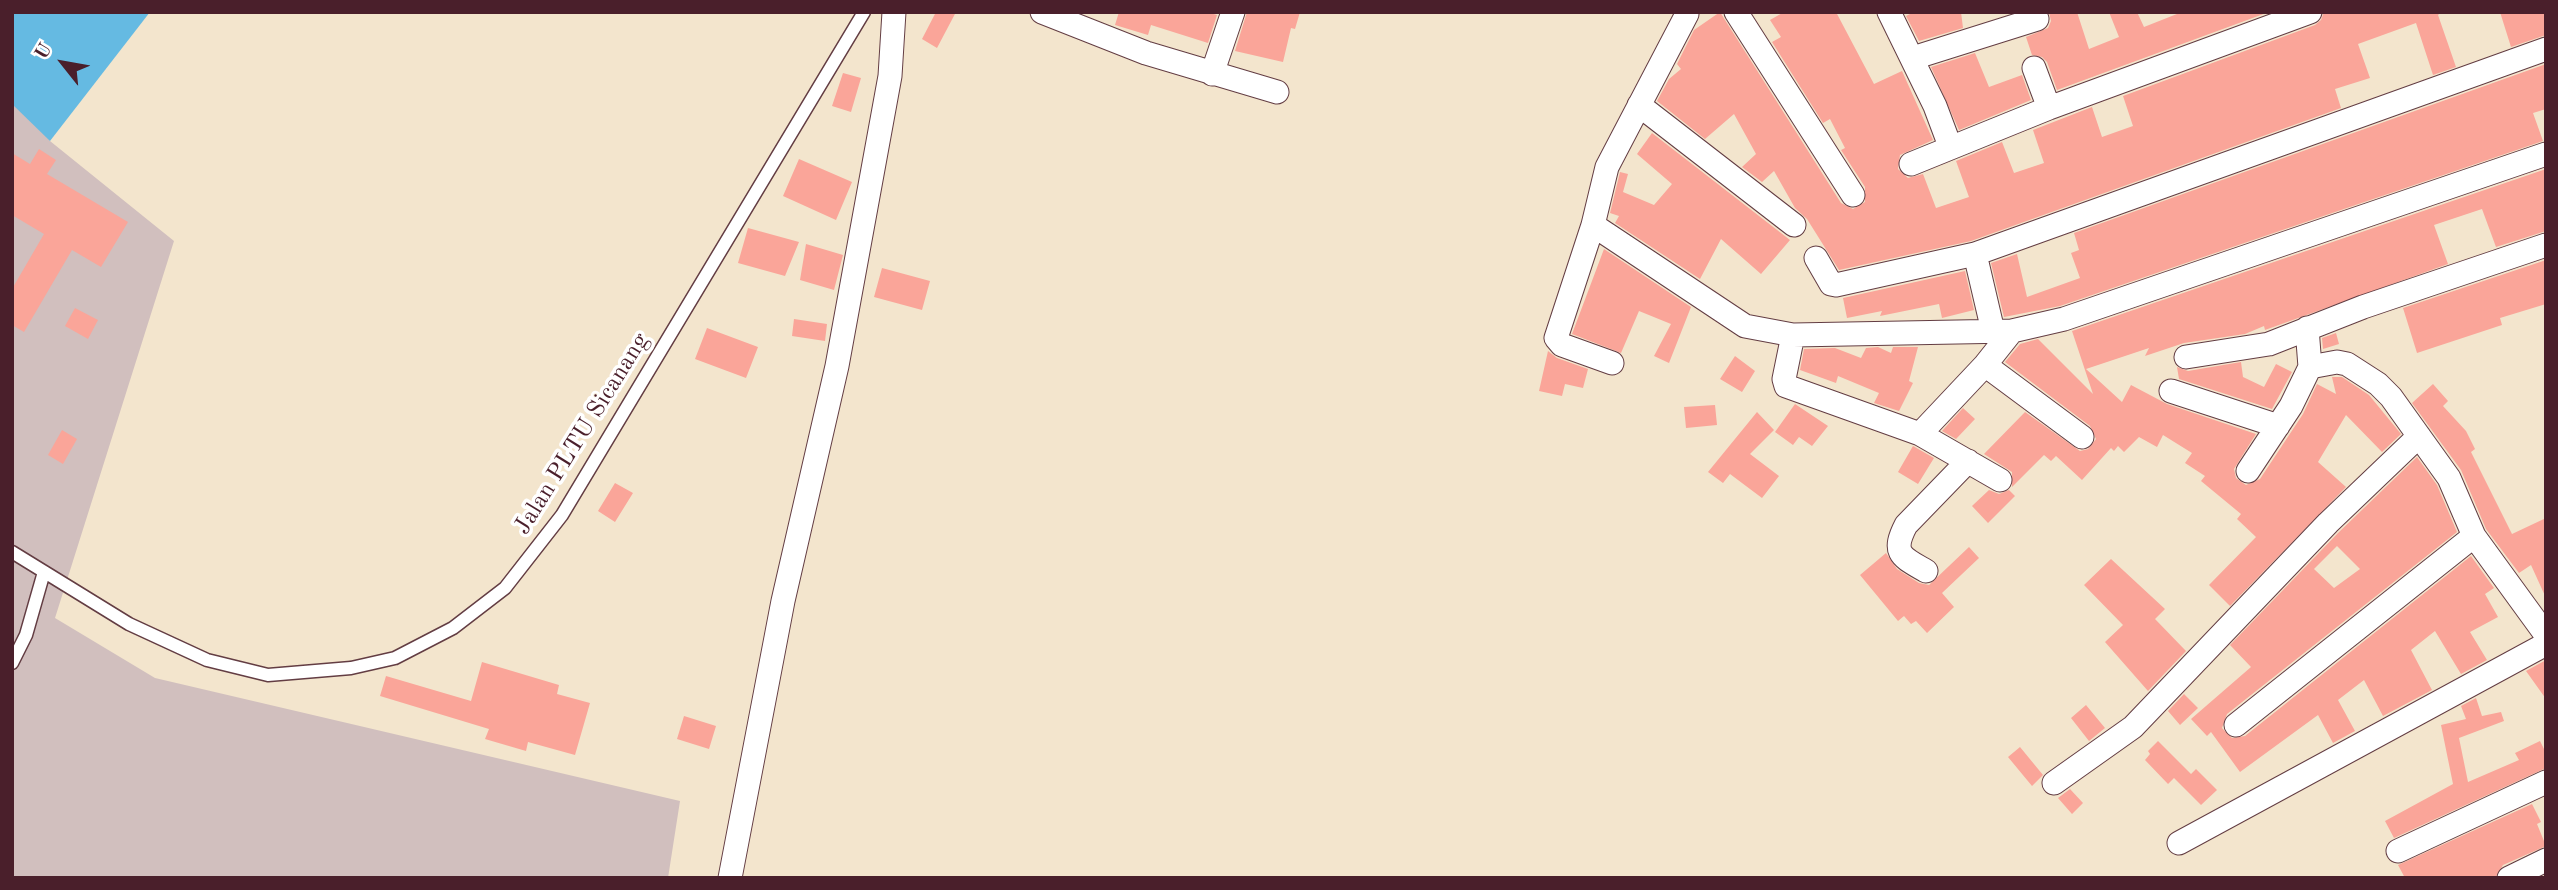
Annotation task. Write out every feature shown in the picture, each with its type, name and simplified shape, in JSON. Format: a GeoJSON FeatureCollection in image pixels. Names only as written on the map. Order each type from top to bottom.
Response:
{"type":"FeatureCollection","features":[{"type":"Feature","properties":{"kind":"street"},"geometry":{"type":"LineString","coordinates":[[730,878],[783,601],[837,366],[890,76],[894,12]]}},
{"type":"Feature","properties":{"kind":"street"},"geometry":{"type":"LineString","coordinates":[[1042,12],[1146,53],[1277,92]]}},
{"type":"Feature","properties":{"kind":"street"},"geometry":{"type":"LineString","coordinates":[[1212,74],[1233,12]]}},
{"type":"Feature","properties":{"kind":"street"},"geometry":{"type":"LineString","coordinates":[[1736,12],[1853,195]]}},
{"type":"Feature","properties":{"kind":"street"},"geometry":{"type":"LineString","coordinates":[[1889,12],[1913,58],[1950,146]]}},
{"type":"Feature","properties":{"kind":"street"},"geometry":{"type":"LineString","coordinates":[[1911,164],[2049,108],[2310,12]]}},
{"type":"Feature","properties":{"kind":"street"},"geometry":{"type":"LineString","coordinates":[[1612,363],[1562,345],[1556,338],[1593,225],[1607,167],[1686,13]]}},
{"type":"Feature","properties":{"kind":"street"},"geometry":{"type":"LineString","coordinates":[[1913,58],[2037,19]]}},
{"type":"Feature","properties":{"kind":"street"},"geometry":{"type":"LineString","coordinates":[[1816,258],[1831,284],[1836,285],[1975,254],[2546,49]]}},
{"type":"Feature","properties":{"kind":"street"},"geometry":{"type":"LineString","coordinates":[[2034,68],[2049,108]]}},
{"type":"Feature","properties":{"kind":"street"},"geometry":{"type":"LineString","coordinates":[[1639,105],[1794,225]]}},
{"type":"Feature","properties":{"kind":"street"},"geometry":{"type":"LineString","coordinates":[[1593,225],[1745,326],[1793,335],[2003,331],[2064,320],[2546,154]]}},
{"type":"Feature","properties":{"kind":"street"},"geometry":{"type":"LineString","coordinates":[[2186,357],[2269,344],[2307,328],[2546,245]]}},
{"type":"Feature","properties":{"kind":"street"},"geometry":{"type":"LineString","coordinates":[[1920,434],[1985,365],[2003,331],[1975,254]]}},
{"type":"Feature","properties":{"kind":"street"},"geometry":{"type":"LineString","coordinates":[[2248,471],[2278,426],[2310,367],[2307,328]]}},
{"type":"Feature","properties":{"kind":"street"},"geometry":{"type":"LineString","coordinates":[[1793,335],[1784,379],[1786,386],[1920,434],[2000,480]]}},
{"type":"Feature","properties":{"kind":"street"},"geometry":{"type":"LineString","coordinates":[[2310,367],[2337,362],[2347,364],[2391,397],[2449,478],[2473,536],[2546,635]]}},
{"type":"Feature","properties":{"kind":"street"},"geometry":{"type":"LineString","coordinates":[[1985,365],[2082,437]]}},
{"type":"Feature","properties":{"kind":"street"},"geometry":{"type":"LineString","coordinates":[[2171,391],[2278,426]]}},
{"type":"Feature","properties":{"kind":"street"},"geometry":{"type":"LineString","coordinates":[[2054,783],[2133,727],[2328,523],[2420,436]]}},
{"type":"Feature","properties":{"kind":"street"},"geometry":{"type":"LineString","coordinates":[[1926,571],[1904,558],[1898,550],[1899,538],[1906,525],[1968,461]]}},
{"type":"Feature","properties":{"kind":"street"},"geometry":{"type":"LineString","coordinates":[[2236,724],[2473,536]]}},
{"type":"Feature","properties":{"kind":"street"},"geometry":{"type":"LineString","coordinates":[[2179,843],[2546,644]]}},
{"type":"Feature","properties":{"kind":"street"},"geometry":{"type":"LineString","coordinates":[[2398,851],[2546,782]]}},
{"type":"Feature","properties":{"kind":"street"},"geometry":{"type":"LineString","coordinates":[[2509,878],[2546,860]]}},
{"type":"Feature","properties":{"kind":"lane","name":"Jalan PLTU Sicanang"},"geometry":{"type":"LineString","coordinates":[[12,552],[128,624],[207,660],[268,675],[351,668],[396,659],[453,628],[505,588],[562,515],[863,12]]}},
{"type":"Feature","properties":{"kind":"lane"},"geometry":{"type":"LineString","coordinates":[[12,663],[26,635],[44,572]]}},
{"type":"Feature","properties":{"kind":"shaded area"},"geometry":{"type":"Polygon","coordinates":[[[12,52],[50,141],[174,241],[55,618],[155,678],[680,801],[668,878],[12,878],[12,52]]]}},
{"type":"Feature","properties":{"kind":"water"},"geometry":{"type":"Polygon","coordinates":[[[12,12],[150,12],[50,141],[12,104],[12,12]]]}},
{"type":"Feature","properties":{"kind":"building"},"geometry":{"type":"Polygon","coordinates":[[[936,12],[956,12],[937,48],[922,39],[936,12]]]}},
{"type":"Feature","properties":{"kind":"building"},"geometry":{"type":"Polygon","coordinates":[[[1119,12],[1207,12],[1217,15],[1208,43],[1151,25],[1148,35],[1115,25],[1119,12]]]}},
{"type":"Feature","properties":{"kind":"building"},"geometry":{"type":"Polygon","coordinates":[[[1247,12],[1300,12],[1295,29],[1291,28],[1283,62],[1235,51],[1247,12]]]}},
{"type":"Feature","properties":{"kind":"building"},"geometry":{"type":"Polygon","coordinates":[[[1720,12],[1841,203],[1853,209],[1865,202],[1865,187],[1841,150],[1845,148],[1830,119],[1823,123],[1772,42],[1781,37],[1770,20],[1784,12],[1836,12],[1874,84],[1902,71],[1933,140],[1900,155],[1898,169],[1908,178],[1923,174],[1936,208],[1969,197],[1956,161],[2002,142],[2014,173],[2044,163],[2033,130],[2092,107],[2102,137],[2133,126],[2123,96],[2315,25],[2324,12],[2441,12],[2438,15],[2456,67],[2433,75],[2416,23],[2358,44],[2370,78],[2335,89],[2341,108],[1971,241],[1839,270],[1807,219],[1795,208],[1774,171],[1762,182],[1742,167],[1756,154],[1734,114],[1705,139],[1657,101],[1669,79],[1681,69],[1677,64],[1694,30],[1720,12]]]}},
{"type":"Feature","properties":{"kind":"building"},"geometry":{"type":"Polygon","coordinates":[[[1914,12],[1961,12],[1963,28],[1919,41],[1906,16],[1914,12]]]}},
{"type":"Feature","properties":{"kind":"building"},"geometry":{"type":"Polygon","coordinates":[[[2049,12],[2077,12],[2089,49],[2119,37],[2109,12],[2137,12],[2144,27],[2182,12],[2269,12],[2057,90],[2047,62],[2042,57],[2032,55],[2026,37],[2048,28],[2051,21],[2049,12]]]}},
{"type":"Feature","properties":{"kind":"building"},"geometry":{"type":"Polygon","coordinates":[[[2500,12],[2546,12],[2546,35],[2511,47],[2500,12]]]}},
{"type":"Feature","properties":{"kind":"building"},"geometry":{"type":"Polygon","coordinates":[[[1975,53],[1989,87],[2022,75],[2031,100],[1959,130],[1931,67],[1975,53]]]}},
{"type":"Feature","properties":{"kind":"building"},"geometry":{"type":"Polygon","coordinates":[[[2546,64],[2546,109],[2533,113],[2543,141],[2060,306],[2004,317],[1991,263],[2017,254],[2027,297],[2080,278],[2071,253],[2079,250],[2074,233],[2546,64]]]}},
{"type":"Feature","properties":{"kind":"building"},"geometry":{"type":"Polygon","coordinates":[[[843,73],[861,78],[851,112],[832,106],[843,73]]]}},
{"type":"Feature","properties":{"kind":"building"},"geometry":{"type":"Polygon","coordinates":[[[1652,133],[1790,240],[1761,274],[1721,239],[1700,279],[1615,223],[1619,216],[1610,213],[1620,172],[1628,174],[1623,192],[1654,205],[1672,184],[1637,154],[1652,133]]]}},
{"type":"Feature","properties":{"kind":"building"},"geometry":{"type":"Polygon","coordinates":[[[39,149],[56,160],[47,174],[128,222],[101,267],[72,250],[24,332],[12,325],[12,289],[44,234],[12,215],[12,153],[30,164],[39,149]]]}},
{"type":"Feature","properties":{"kind":"building"},"geometry":{"type":"Polygon","coordinates":[[[799,159],[852,182],[836,220],[783,196],[799,159]]]}},
{"type":"Feature","properties":{"kind":"building"},"geometry":{"type":"Polygon","coordinates":[[[2546,169],[2546,231],[2496,247],[2482,209],[2434,225],[2448,264],[2265,330],[2264,326],[2245,334],[2184,343],[2145,356],[2149,348],[2086,369],[2122,402],[2131,385],[2167,404],[2256,434],[2234,469],[2236,478],[2246,485],[2260,479],[2303,414],[2317,384],[2336,394],[2332,377],[2342,377],[2369,395],[2401,434],[2382,452],[2346,415],[2318,462],[2346,487],[2230,606],[2209,585],[2256,537],[2237,519],[2241,514],[2201,481],[2205,476],[2185,463],[2192,453],[2163,435],[2157,447],[2139,437],[2124,452],[2118,446],[2114,451],[2111,448],[2082,480],[2056,456],[2051,461],[2044,455],[2012,487],[2012,472],[1984,454],[2025,412],[2080,451],[2088,449],[2096,439],[2090,426],[2005,362],[2020,344],[2038,339],[2093,394],[2072,331],[2546,169]]]}},
{"type":"Feature","properties":{"kind":"building"},"geometry":{"type":"Polygon","coordinates":[[[748,228],[799,242],[785,276],[738,263],[748,228]]]}},
{"type":"Feature","properties":{"kind":"building"},"geometry":{"type":"Polygon","coordinates":[[[806,244],[843,255],[834,290],[800,280],[806,244]]]}},
{"type":"Feature","properties":{"kind":"building"},"geometry":{"type":"Polygon","coordinates":[[[1604,249],[1691,307],[1669,363],[1654,356],[1671,324],[1639,311],[1621,353],[1572,334],[1604,249]]]}},
{"type":"Feature","properties":{"kind":"building"},"geometry":{"type":"Polygon","coordinates":[[[2546,260],[2546,304],[2500,318],[2502,325],[2417,353],[2403,308],[2546,260]]]}},
{"type":"Feature","properties":{"kind":"building"},"geometry":{"type":"Polygon","coordinates":[[[882,268],[930,281],[922,310],[874,297],[882,268]]]}},
{"type":"Feature","properties":{"kind":"building"},"geometry":{"type":"Polygon","coordinates":[[[1965,271],[1974,310],[1942,318],[1939,304],[1880,316],[1882,311],[1847,318],[1843,298],[1965,271]]]}},
{"type":"Feature","properties":{"kind":"building"},"geometry":{"type":"Polygon","coordinates":[[[75,308],[98,320],[88,339],[65,326],[75,308]]]}},
{"type":"Feature","properties":{"kind":"building"},"geometry":{"type":"Polygon","coordinates":[[[794,319],[827,324],[825,341],[792,336],[794,319]]]}},
{"type":"Feature","properties":{"kind":"building"},"geometry":{"type":"Polygon","coordinates":[[[707,328],[758,347],[746,378],[695,359],[707,328]]]}},
{"type":"Feature","properties":{"kind":"building"},"geometry":{"type":"Polygon","coordinates":[[[2336,333],[2339,344],[2323,349],[2322,338],[2336,333]]]}},
{"type":"Feature","properties":{"kind":"building"},"geometry":{"type":"Polygon","coordinates":[[[1878,347],[1891,353],[1893,347],[1918,347],[1909,381],[1913,383],[1899,411],[1874,403],[1879,393],[1838,376],[1836,383],[1800,370],[1804,349],[1835,348],[1861,358],[1866,348],[1878,347]]]}},
{"type":"Feature","properties":{"kind":"building"},"geometry":{"type":"Polygon","coordinates":[[[1548,351],[1557,358],[1588,369],[1583,388],[1565,384],[1562,396],[1539,391],[1548,351]]]}},
{"type":"Feature","properties":{"kind":"building"},"geometry":{"type":"Polygon","coordinates":[[[1735,356],[1755,371],[1742,392],[1720,379],[1735,356]]]}},
{"type":"Feature","properties":{"kind":"building"},"geometry":{"type":"Polygon","coordinates":[[[2241,362],[2243,377],[2264,387],[2276,364],[2292,372],[2272,409],[2179,379],[2177,367],[2188,371],[2241,362]]]}},
{"type":"Feature","properties":{"kind":"building"},"geometry":{"type":"Polygon","coordinates":[[[2433,384],[2448,401],[2443,406],[2466,431],[2475,449],[2471,452],[2512,534],[2546,518],[2546,598],[2531,565],[2519,573],[2486,529],[2461,470],[2412,403],[2433,384]]]}},
{"type":"Feature","properties":{"kind":"building"},"geometry":{"type":"Polygon","coordinates":[[[1795,404],[1828,426],[1812,446],[1799,437],[1793,445],[1775,432],[1795,404]]]}},
{"type":"Feature","properties":{"kind":"building"},"geometry":{"type":"Polygon","coordinates":[[[1715,405],[1717,425],[1686,428],[1684,407],[1715,405]]]}},
{"type":"Feature","properties":{"kind":"building"},"geometry":{"type":"Polygon","coordinates":[[[1963,408],[1975,419],[1956,439],[1942,431],[1963,408]]]}},
{"type":"Feature","properties":{"kind":"building"},"geometry":{"type":"Polygon","coordinates":[[[1757,412],[1774,430],[1750,454],[1779,476],[1762,498],[1730,474],[1723,483],[1708,472],[1757,412]]]}},
{"type":"Feature","properties":{"kind":"building"},"geometry":{"type":"Polygon","coordinates":[[[62,430],[77,439],[63,464],[48,455],[62,430]]]}},
{"type":"Feature","properties":{"kind":"building"},"geometry":{"type":"Polygon","coordinates":[[[1913,446],[1934,458],[1918,484],[1898,472],[1913,446]]]}},
{"type":"Feature","properties":{"kind":"building"},"geometry":{"type":"Polygon","coordinates":[[[2417,457],[2437,485],[2457,532],[2227,714],[2222,728],[2232,738],[2245,736],[2471,556],[2494,588],[2485,594],[2498,617],[2470,632],[2487,660],[2461,674],[2435,631],[2411,650],[2432,690],[2383,716],[2364,680],[2338,700],[2355,731],[2333,743],[2318,715],[2240,772],[2211,732],[2207,736],[2191,719],[2251,667],[2230,645],[2338,533],[2417,457]],[[2337,546],[2314,569],[2334,588],[2360,569],[2337,546]]]}},
{"type":"Feature","properties":{"kind":"building"},"geometry":{"type":"Polygon","coordinates":[[[615,483],[633,493],[615,522],[598,511],[615,483]]]}},
{"type":"Feature","properties":{"kind":"building"},"geometry":{"type":"Polygon","coordinates":[[[1989,490],[1999,494],[2009,490],[2015,496],[1988,523],[1972,506],[1989,490]]]}},
{"type":"Feature","properties":{"kind":"building"},"geometry":{"type":"Polygon","coordinates":[[[1969,547],[1979,558],[1942,593],[1954,607],[1927,633],[1916,621],[1911,624],[1904,616],[1898,621],[1860,575],[1886,553],[1897,569],[1919,583],[1929,585],[1969,547]]]}},
{"type":"Feature","properties":{"kind":"building"},"geometry":{"type":"Polygon","coordinates":[[[2111,559],[2165,609],[2155,619],[2186,651],[2148,691],[2105,642],[2123,625],[2084,585],[2111,559]]]}},
{"type":"Feature","properties":{"kind":"building"},"geometry":{"type":"Polygon","coordinates":[[[2546,660],[2546,699],[2526,671],[2546,660]]]}},
{"type":"Feature","properties":{"kind":"building"},"geometry":{"type":"Polygon","coordinates":[[[482,662],[559,685],[557,694],[590,703],[575,755],[528,742],[526,751],[485,739],[489,729],[380,696],[386,676],[471,701],[482,662]]]}},
{"type":"Feature","properties":{"kind":"building"},"geometry":{"type":"Polygon","coordinates":[[[2184,694],[2198,708],[2180,725],[2168,711],[2184,694]]]}},
{"type":"Feature","properties":{"kind":"building"},"geometry":{"type":"Polygon","coordinates":[[[2476,698],[2482,716],[2501,712],[2504,721],[2459,738],[2468,782],[2519,760],[2515,753],[2540,741],[2546,753],[2546,768],[2394,838],[2385,821],[2453,784],[2441,725],[2466,719],[2461,706],[2476,698]]]}},
{"type":"Feature","properties":{"kind":"building"},"geometry":{"type":"Polygon","coordinates":[[[2086,705],[2105,728],[2089,741],[2071,718],[2086,705]]]}},
{"type":"Feature","properties":{"kind":"building"},"geometry":{"type":"Polygon","coordinates":[[[684,716],[716,726],[709,749],[677,739],[684,716]]]}},
{"type":"Feature","properties":{"kind":"building"},"geometry":{"type":"Polygon","coordinates":[[[2158,741],[2191,774],[2196,769],[2217,790],[2201,805],[2174,778],[2168,784],[2145,760],[2150,754],[2148,751],[2158,741]]]}},
{"type":"Feature","properties":{"kind":"building"},"geometry":{"type":"Polygon","coordinates":[[[2020,747],[2043,775],[2032,786],[2008,757],[2020,747]]]}},
{"type":"Feature","properties":{"kind":"building"},"geometry":{"type":"Polygon","coordinates":[[[2070,789],[2083,803],[2072,814],[2058,798],[2070,789]]]}},
{"type":"Feature","properties":{"kind":"building"},"geometry":{"type":"Polygon","coordinates":[[[2532,804],[2541,822],[2537,824],[2546,846],[2503,865],[2495,878],[2405,878],[2398,865],[2532,804]]]}}]}
